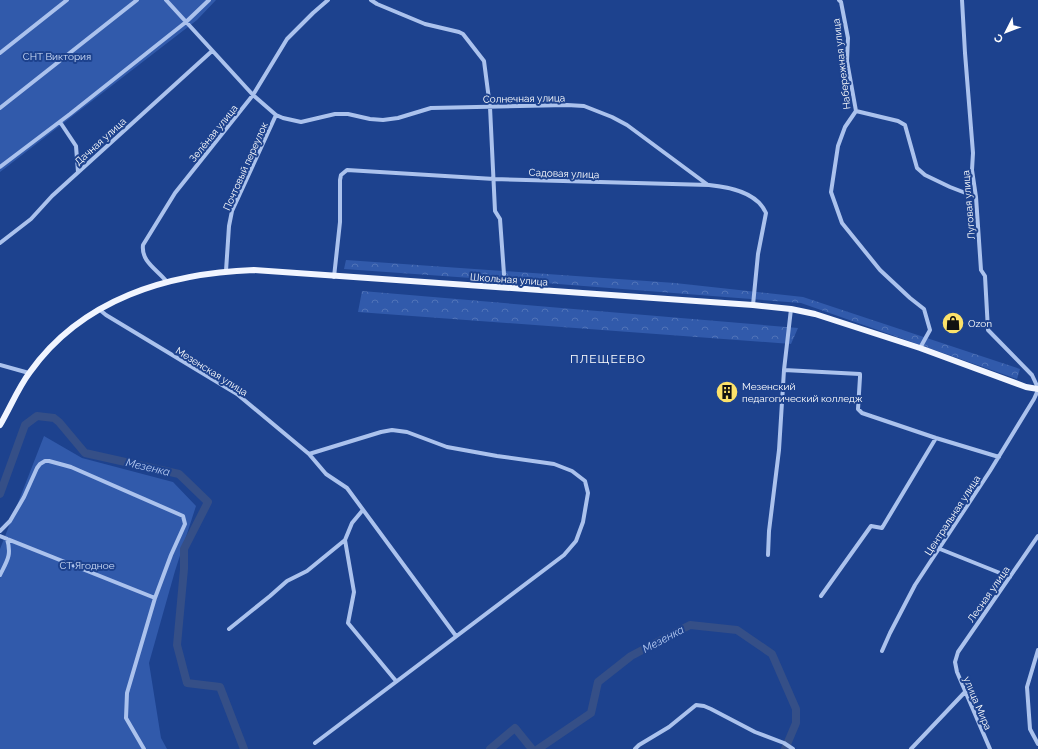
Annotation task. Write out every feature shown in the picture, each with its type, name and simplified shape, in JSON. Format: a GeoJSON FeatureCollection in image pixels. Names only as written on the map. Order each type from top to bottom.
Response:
{"type":"FeatureCollection","features":[{"type":"Feature","properties":{"kind":"main road","name":"Школьная улица"},"geometry":{"type":"LineString","coordinates":[[0,425],[29,373],[52,345],[64,334],[100,310],[125,296],[167,282],[210,273],[254,270],[753,305],[791,309],[815,314],[920,348],[1038,389]]}},
{"type":"Feature","properties":{"kind":"street"},"geometry":{"type":"LineString","coordinates":[[0,53],[67,0]]}},
{"type":"Feature","properties":{"kind":"street"},"geometry":{"type":"LineString","coordinates":[[0,108],[137,0]]}},
{"type":"Feature","properties":{"kind":"street"},"geometry":{"type":"LineString","coordinates":[[166,0],[253,95],[276,115]]}},
{"type":"Feature","properties":{"kind":"street"},"geometry":{"type":"LineString","coordinates":[[0,166],[60,122],[186,22],[209,0]]}},
{"type":"Feature","properties":{"kind":"street","name":"Зелёная улица"},"geometry":{"type":"LineString","coordinates":[[167,282],[145,259],[142,252],[144,245],[175,193],[253,95],[287,39],[328,0]]}},
{"type":"Feature","properties":{"kind":"street"},"geometry":{"type":"LineString","coordinates":[[371,0],[377,4],[425,24],[463,34],[484,61],[490,107],[495,211],[500,219],[504,288]]}},
{"type":"Feature","properties":{"kind":"street","name":"Набережная улица"},"geometry":{"type":"LineString","coordinates":[[839,0],[841,2],[848,38],[847,61],[856,111],[845,127],[838,146],[831,192],[842,223],[880,270],[924,310],[930,330],[920,348]]}},
{"type":"Feature","properties":{"kind":"street","name":"Луговая улица"},"geometry":{"type":"LineString","coordinates":[[962,0],[973,153],[972,170],[976,197],[981,270],[985,276],[988,330],[1032,375],[1038,389]]}},
{"type":"Feature","properties":{"kind":"street","name":"Дачная улица"},"geometry":{"type":"LineString","coordinates":[[0,243],[31,219],[52,196],[212,51]]}},
{"type":"Feature","properties":{"kind":"street","name":"Солнечная улица"},"geometry":{"type":"LineString","coordinates":[[276,115],[301,122],[335,114],[348,114],[370,119],[383,120],[398,118],[431,108],[567,105],[584,106],[597,110],[627,125],[709,185]]}},
{"type":"Feature","properties":{"kind":"street"},"geometry":{"type":"LineString","coordinates":[[856,111],[898,121],[904,125],[918,168],[925,175],[950,188],[976,197]]}},
{"type":"Feature","properties":{"kind":"street","name":"Почтовый переулок"},"geometry":{"type":"LineString","coordinates":[[226,271],[229,226],[232,211],[276,115]]}},
{"type":"Feature","properties":{"kind":"street"},"geometry":{"type":"LineString","coordinates":[[60,122],[76,146],[78,172]]}},
{"type":"Feature","properties":{"kind":"street","name":"Садовая улица"},"geometry":{"type":"LineString","coordinates":[[334,276],[340,222],[340,180],[341,175],[347,170],[494,178],[709,185],[735,189],[760,203],[766,213],[758,254],[753,305]]}},
{"type":"Feature","properties":{"kind":"street"},"geometry":{"type":"LineString","coordinates":[[768,555],[784,370],[791,309]]}},
{"type":"Feature","properties":{"kind":"street","name":"Мезенская улица"},"geometry":{"type":"LineString","coordinates":[[100,310],[237,394],[308,454],[326,474],[347,488],[362,511],[456,636]]}},
{"type":"Feature","properties":{"kind":"street"},"geometry":{"type":"LineString","coordinates":[[0,365],[29,373]]}},
{"type":"Feature","properties":{"kind":"street"},"geometry":{"type":"LineString","coordinates":[[784,370],[860,374],[858,409],[862,413],[999,457]]}},
{"type":"Feature","properties":{"kind":"street","name":"Центральная улица"},"geometry":{"type":"LineString","coordinates":[[882,651],[915,585],[999,457],[1034,400],[1038,389]]}},
{"type":"Feature","properties":{"kind":"street"},"geometry":{"type":"LineString","coordinates":[[308,454],[381,432],[392,430],[407,432],[448,447],[496,456],[554,464],[572,471],[585,481],[588,493],[583,522],[576,541],[564,555],[315,742]]}},
{"type":"Feature","properties":{"kind":"street"},"geometry":{"type":"LineString","coordinates":[[821,596],[871,526],[882,528],[936,438]]}},
{"type":"Feature","properties":{"kind":"street"},"geometry":{"type":"LineString","coordinates":[[0,531],[10,521],[24,498],[37,468],[45,461],[50,461],[71,468],[183,516],[185,524],[171,555],[155,598],[127,693],[126,718],[144,749]]}},
{"type":"Feature","properties":{"kind":"street"},"geometry":{"type":"LineString","coordinates":[[229,629],[287,581],[307,571],[345,540],[352,523],[362,511]]}},
{"type":"Feature","properties":{"kind":"street"},"geometry":{"type":"LineString","coordinates":[[0,536],[155,598]]}},
{"type":"Feature","properties":{"kind":"street","name":"Лесная улица"},"geometry":{"type":"LineString","coordinates":[[955,662],[958,652],[1038,536]]}},
{"type":"Feature","properties":{"kind":"street"},"geometry":{"type":"LineString","coordinates":[[0,575],[9,556],[10,548],[7,539]]}},
{"type":"Feature","properties":{"kind":"street"},"geometry":{"type":"LineString","coordinates":[[345,540],[354,592],[348,623],[396,682]]}},
{"type":"Feature","properties":{"kind":"street"},"geometry":{"type":"LineString","coordinates":[[940,549],[1010,577]]}},
{"type":"Feature","properties":{"kind":"street"},"geometry":{"type":"LineString","coordinates":[[1038,650],[1027,687],[1030,729],[1038,744]]}},
{"type":"Feature","properties":{"kind":"street","name":"улица Мира"},"geometry":{"type":"LineString","coordinates":[[955,662],[957,672],[965,692],[990,749]]}},
{"type":"Feature","properties":{"kind":"street"},"geometry":{"type":"LineString","coordinates":[[911,749],[965,692]]}},
{"type":"Feature","properties":{"kind":"street"},"geometry":{"type":"LineString","coordinates":[[635,749],[669,727],[696,705],[704,706],[755,732],[784,743],[791,748]]}},
{"type":"Feature","properties":{"kind":"green space","name":"СНТ Виктория"},"geometry":{"type":"Polygon","coordinates":[[[0,0],[216,0],[197,20],[0,172],[0,0]]]}},
{"type":"Feature","properties":{"kind":"green space"},"geometry":{"type":"Polygon","coordinates":[[[346,260],[675,283],[803,297],[1020,369],[1017,379],[801,303],[344,269],[346,260]]]}},
{"type":"Feature","properties":{"kind":"green space"},"geometry":{"type":"Polygon","coordinates":[[[362,291],[798,328],[791,344],[358,312],[362,291]]]}},
{"type":"Feature","properties":{"kind":"green space","name":"СТ Ягодное"},"geometry":{"type":"Polygon","coordinates":[[[44,436],[82,458],[173,482],[196,506],[175,571],[149,663],[161,738],[167,749],[0,749],[0,549],[44,436]]]}},
{"type":"Feature","properties":{"kind":"waterway","name":"Мезенка"},"geometry":{"type":"LineString","coordinates":[[0,494],[25,425],[37,416],[54,418],[85,453],[179,474],[208,502],[184,549],[184,569],[177,645],[187,683],[220,687],[244,749]]}},
{"type":"Feature","properties":{"kind":"waterway","name":"Мезенка"},"geometry":{"type":"LineString","coordinates":[[538,749],[591,713],[598,682],[631,656],[690,625],[737,630],[772,654],[796,709],[796,723],[785,749]]}},
{"type":"Feature","properties":{"kind":"waterway","name":"Мезенка"},"geometry":{"type":"LineString","coordinates":[[490,749],[515,728],[532,749]]}},
{"type":"Feature","properties":{"kind":"place","name":"Ozon"},"geometry":{"type":"Point","coordinates":[953,323]}},
{"type":"Feature","properties":{"kind":"place","name":"Мезенский педагогический колледж"},"geometry":{"type":"Point","coordinates":[727,392]}},
{"type":"Feature","properties":{"kind":"district","name":"ПЛЕЩЕЕВО"},"geometry":{"type":"Point","coordinates":[608,359]}}]}
